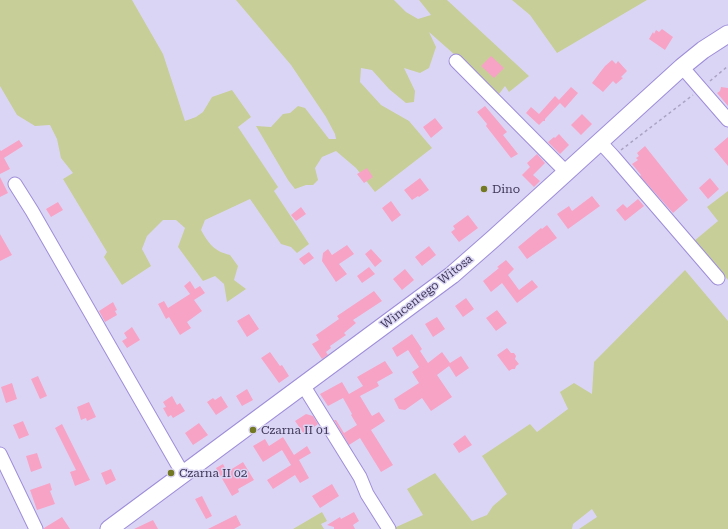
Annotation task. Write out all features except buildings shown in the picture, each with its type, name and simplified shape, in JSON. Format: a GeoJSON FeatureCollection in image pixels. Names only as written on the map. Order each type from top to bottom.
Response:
{"type":"FeatureCollection","features":[{"type":"Feature","properties":{"kind":"main road","name":"Wincentego Witosa"},"geometry":{"type":"LineString","coordinates":[[109,529],[452,275],[682,67],[703,50],[728,34]]}},
{"type":"Feature","properties":{"kind":"street"},"geometry":{"type":"LineString","coordinates":[[456,62],[566,172]]}},
{"type":"Feature","properties":{"kind":"street"},"geometry":{"type":"LineString","coordinates":[[682,67],[728,120]]}},
{"type":"Feature","properties":{"kind":"street"},"geometry":{"type":"LineString","coordinates":[[600,142],[614,156],[718,278]]}},
{"type":"Feature","properties":{"kind":"street"},"geometry":{"type":"LineString","coordinates":[[15,184],[183,474]]}},
{"type":"Feature","properties":{"kind":"street"},"geometry":{"type":"LineString","coordinates":[[303,385],[360,477],[367,494],[389,529]]}},
{"type":"Feature","properties":{"kind":"street"},"geometry":{"type":"LineString","coordinates":[[0,454],[36,529]]}},
{"type":"Feature","properties":{"kind":"path"},"geometry":{"type":"LineString","coordinates":[[614,156],[701,89],[728,66]]}},
{"type":"Feature","properties":{"kind":"green space"},"geometry":{"type":"Polygon","coordinates":[[[0,0],[132,0],[163,54],[185,121],[196,117],[203,112],[212,97],[232,90],[251,117],[238,127],[278,187],[274,191],[309,244],[297,253],[291,247],[281,244],[250,199],[205,220],[201,230],[212,246],[230,255],[238,266],[234,280],[246,289],[227,302],[224,284],[215,276],[203,281],[178,247],[185,228],[176,220],[163,220],[147,236],[142,249],[151,266],[122,285],[104,257],[107,252],[63,179],[73,173],[61,158],[57,139],[50,125],[35,126],[17,115],[0,86],[0,0]]]}},
{"type":"Feature","properties":{"kind":"green space"},"geometry":{"type":"Polygon","coordinates":[[[236,0],[394,0],[406,12],[418,19],[431,15],[419,0],[447,0],[529,76],[509,92],[505,86],[499,94],[429,32],[436,47],[429,68],[420,73],[404,68],[415,91],[414,102],[406,103],[389,89],[372,70],[361,68],[360,82],[381,105],[409,121],[432,148],[375,192],[356,168],[336,151],[322,157],[315,168],[318,180],[313,185],[306,185],[295,189],[288,180],[256,126],[271,127],[283,114],[290,113],[298,106],[305,108],[329,139],[336,139],[335,134],[326,117],[291,65],[236,0]]]}},
{"type":"Feature","properties":{"kind":"green space"},"geometry":{"type":"Polygon","coordinates":[[[512,0],[647,0],[557,53],[530,15],[512,0]]]}},
{"type":"Feature","properties":{"kind":"green space"},"geometry":{"type":"Polygon","coordinates":[[[728,191],[728,280],[694,241],[718,221],[707,207],[728,191]]]}},
{"type":"Feature","properties":{"kind":"green space"},"geometry":{"type":"Polygon","coordinates":[[[685,270],[728,321],[728,529],[579,529],[597,517],[592,509],[573,524],[572,529],[394,528],[423,515],[407,489],[435,473],[472,521],[487,515],[493,506],[507,494],[482,456],[530,424],[537,432],[568,409],[560,392],[574,383],[592,394],[594,362],[685,270]]]}},
{"type":"Feature","properties":{"kind":"green space"},"geometry":{"type":"Polygon","coordinates":[[[322,512],[327,521],[321,524],[324,529],[293,529],[322,512]]]}},
{"type":"Feature","properties":{"kind":"place","name":"Dino"},"geometry":{"type":"Point","coordinates":[484,189]}},
{"type":"Feature","properties":{"kind":"place","name":"Czarna II 01"},"geometry":{"type":"Point","coordinates":[253,430]}},
{"type":"Feature","properties":{"kind":"place","name":"Czarna II 02"},"geometry":{"type":"Point","coordinates":[171,473]}}]}
